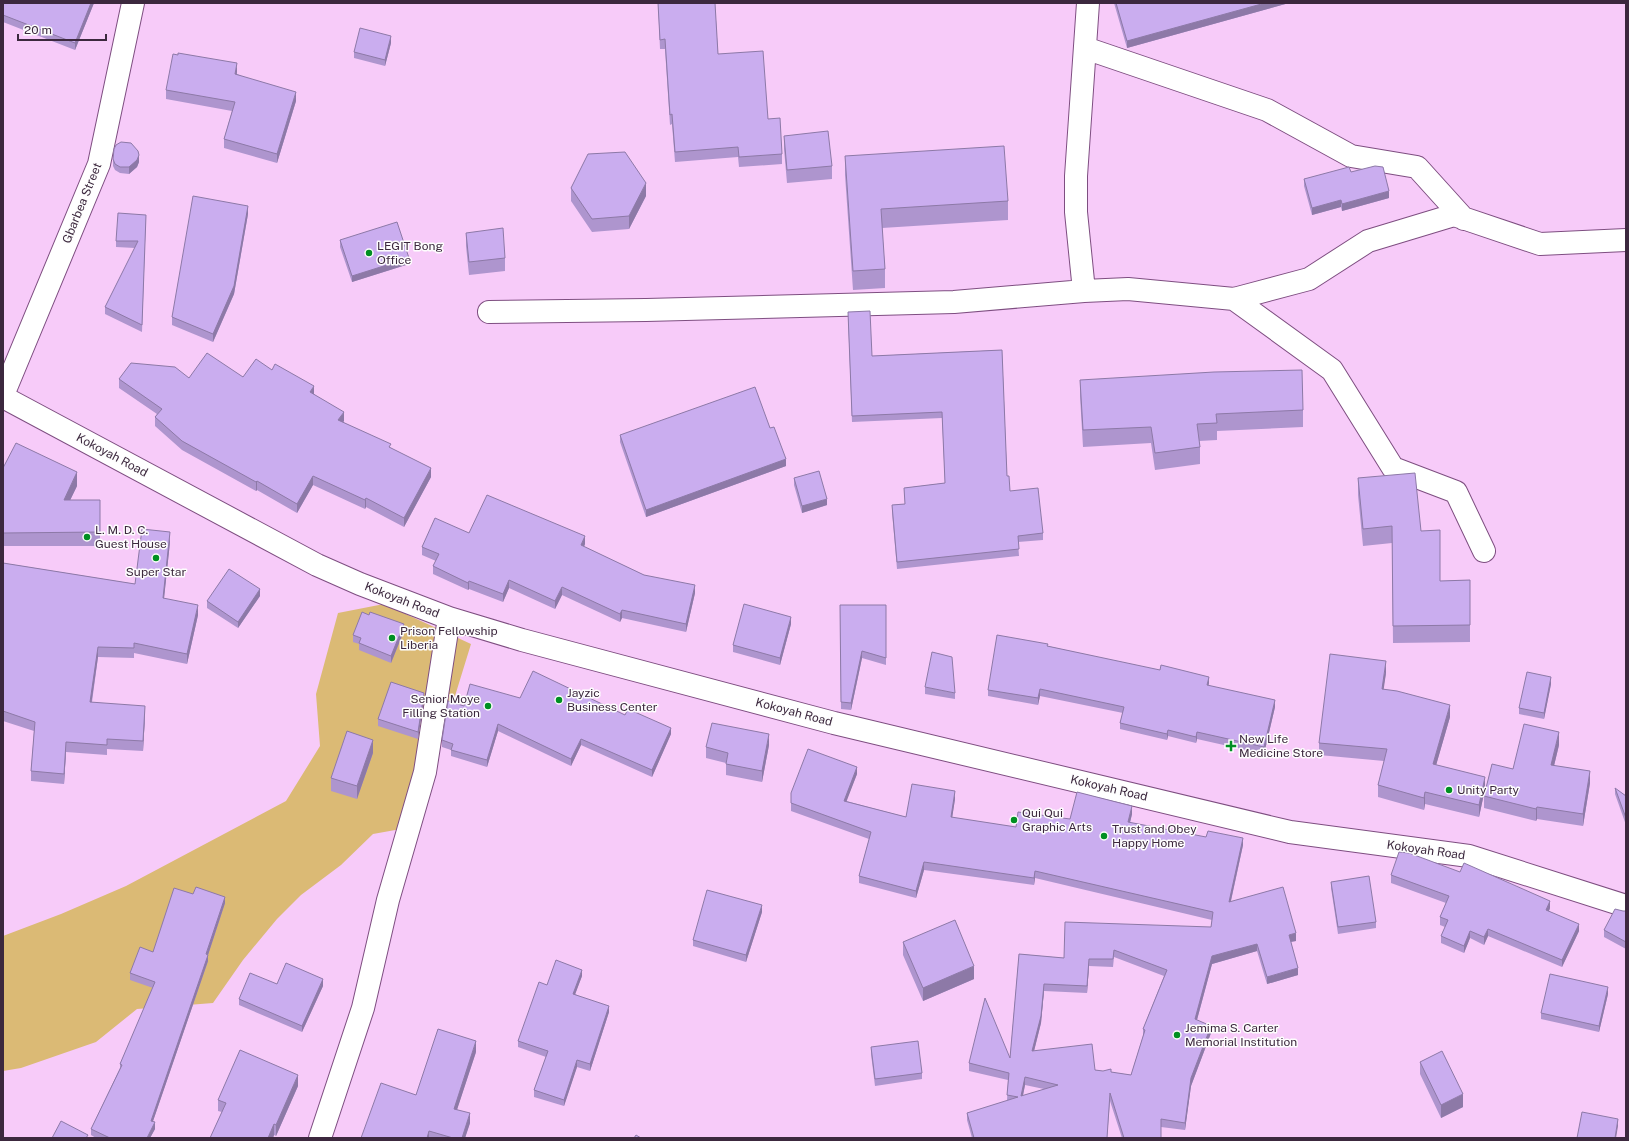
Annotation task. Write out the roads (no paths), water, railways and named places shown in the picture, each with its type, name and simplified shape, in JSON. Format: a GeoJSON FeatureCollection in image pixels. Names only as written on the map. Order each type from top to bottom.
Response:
{"type":"FeatureCollection","features":[{"type":"Feature","properties":{"kind":"street","name":"Gbarbea Street"},"geometry":{"type":"LineString","coordinates":[[3,396],[99,164],[132,3]]}},
{"type":"Feature","properties":{"kind":"street"},"geometry":{"type":"LineString","coordinates":[[1084,291],[1076,205],[1076,176],[1088,3]]}},
{"type":"Feature","properties":{"kind":"street"},"geometry":{"type":"LineString","coordinates":[[1084,48],[1268,110],[1351,156],[1417,167],[1464,219]]}},
{"type":"Feature","properties":{"kind":"street"},"geometry":{"type":"LineString","coordinates":[[490,312],[646,310],[954,302],[1084,291],[1128,289],[1234,299],[1309,279],[1368,241],[1454,215],[1540,244],[1626,240]]}},
{"type":"Feature","properties":{"kind":"street"},"geometry":{"type":"LineString","coordinates":[[1234,299],[1332,370],[1393,468],[1456,492],[1484,551]]}},
{"type":"Feature","properties":{"kind":"street","name":"Kokoyah Road"},"geometry":{"type":"LineString","coordinates":[[3,396],[317,565],[360,584],[449,618],[522,640],[834,723],[1290,832],[1469,856],[1626,906]]}},
{"type":"Feature","properties":{"kind":"street"},"geometry":{"type":"LineString","coordinates":[[320,1138],[363,1008],[388,900],[425,772],[449,618]]}},
{"type":"Feature","properties":{"kind":"place","name":"LEGIT Bong Office"},"geometry":{"type":"Point","coordinates":[369,253]}},
{"type":"Feature","properties":{"kind":"place","name":"L. M. D. C. Guest House"},"geometry":{"type":"Point","coordinates":[87,537]}},
{"type":"Feature","properties":{"kind":"place","name":"Super Star"},"geometry":{"type":"Point","coordinates":[156,558]}},
{"type":"Feature","properties":{"kind":"place","name":"Prison Fellowship Liberia"},"geometry":{"type":"Point","coordinates":[392,638]}},
{"type":"Feature","properties":{"kind":"place","name":"Jayzic Business Center"},"geometry":{"type":"Point","coordinates":[559,700]}},
{"type":"Feature","properties":{"kind":"place","name":"Senior Moye Filling Station"},"geometry":{"type":"Point","coordinates":[488,706]}},
{"type":"Feature","properties":{"kind":"place","name":"New Life Medicine Store"},"geometry":{"type":"Point","coordinates":[1231,746]}},
{"type":"Feature","properties":{"kind":"place","name":"Unity Party"},"geometry":{"type":"Point","coordinates":[1449,790]}},
{"type":"Feature","properties":{"kind":"place","name":"Qui Qui Graphic Arts"},"geometry":{"type":"Point","coordinates":[1014,820]}},
{"type":"Feature","properties":{"kind":"place","name":"Trust and Obey Happy Home"},"geometry":{"type":"Point","coordinates":[1104,836]}},
{"type":"Feature","properties":{"kind":"place","name":"Jemima S. Carter Memorial Institution"},"geometry":{"type":"Point","coordinates":[1177,1035]}}]}
